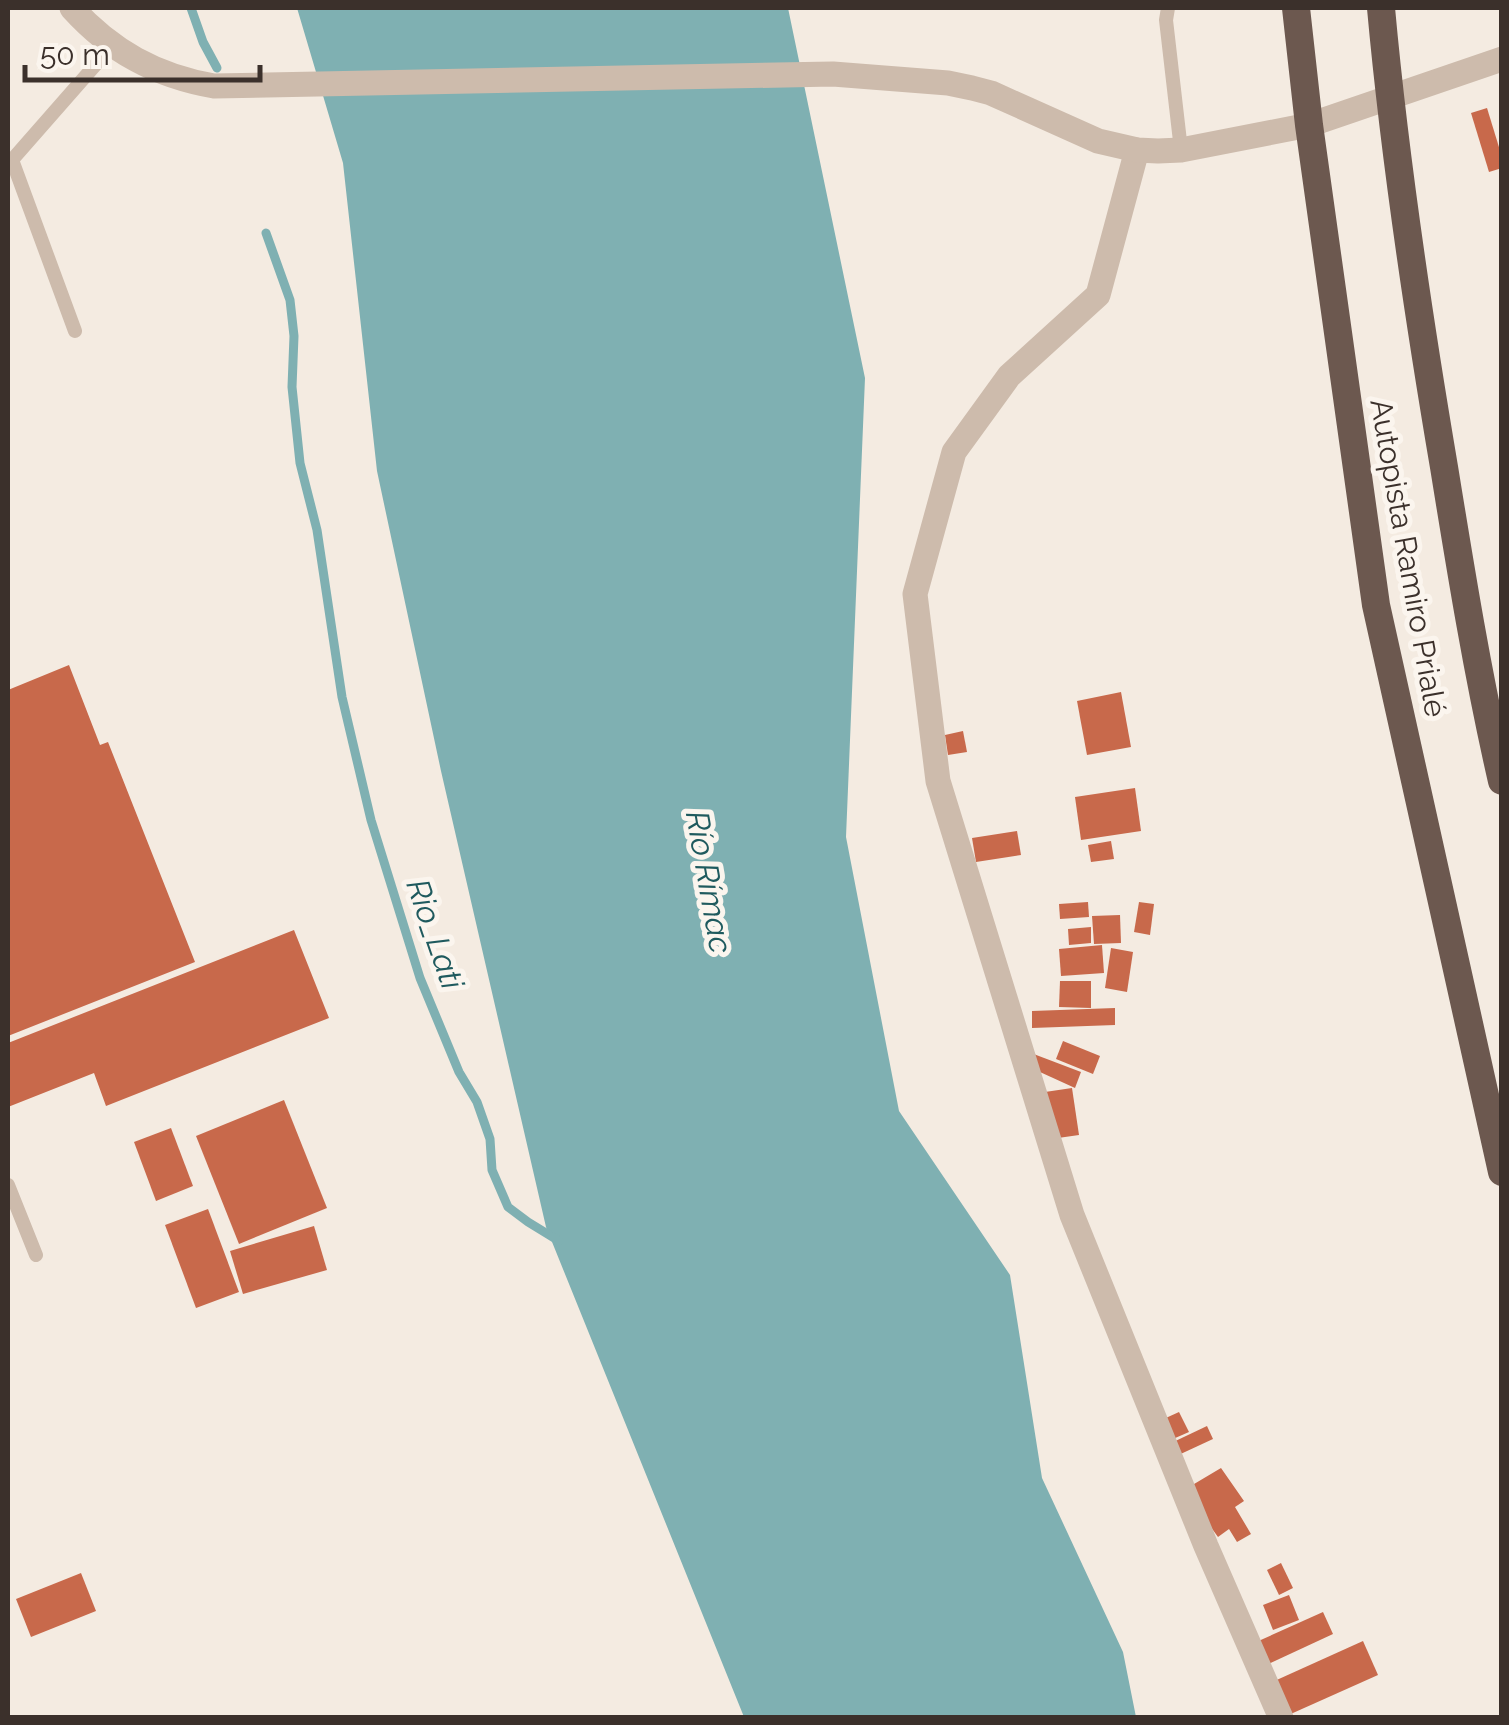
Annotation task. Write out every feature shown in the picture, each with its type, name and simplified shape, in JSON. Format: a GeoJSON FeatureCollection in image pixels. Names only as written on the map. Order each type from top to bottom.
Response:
{"type":"FeatureCollection","features":[{"type":"Feature","properties":{"kind":"highway","name":"Autopista Ramiro Prialé"},"geometry":{"type":"LineString","coordinates":[[1296,8],[1376,604],[1502,1172]]}},
{"type":"Feature","properties":{"kind":"highway","name":"Autopista Ramiro Prialé"},"geometry":{"type":"LineString","coordinates":[[1382,8],[1417,308],[1478,677],[1502,781]]}},
{"type":"Feature","properties":{"kind":"street"},"geometry":{"type":"LineString","coordinates":[[72,8],[112,46],[138,62],[190,82],[264,86],[834,74],[972,88],[992,93],[1098,141],[1138,150],[1181,150],[1309,124],[1502,58]]}},
{"type":"Feature","properties":{"kind":"street"},"geometry":{"type":"LineString","coordinates":[[1138,150],[1098,295],[1010,376],[954,452],[914,594],[938,780],[1072,1215],[1206,1546],[1281,1718]]}},
{"type":"Feature","properties":{"kind":"lane"},"geometry":{"type":"LineString","coordinates":[[1168,8],[1166,20],[1181,150]]}},
{"type":"Feature","properties":{"kind":"lane"},"geometry":{"type":"LineString","coordinates":[[75,331],[12,160],[112,46]]}},
{"type":"Feature","properties":{"kind":"lane"},"geometry":{"type":"LineString","coordinates":[[8,1185],[36,1255]]}},
{"type":"Feature","properties":{"kind":"water","name":"Río Rímac"},"geometry":{"type":"Polygon","coordinates":[[[297,8],[788,8],[865,378],[846,837],[899,1111],[1010,1275],[1042,1478],[1123,1652],[1136,1717],[744,1717],[546,1227],[377,471],[343,163],[297,8]]]}},
{"type":"Feature","properties":{"kind":"building"},"geometry":{"type":"Polygon","coordinates":[[[1487,108],[1502,157],[1502,168],[1489,172],[1471,113],[1487,108]]]}},
{"type":"Feature","properties":{"kind":"building"},"geometry":{"type":"Polygon","coordinates":[[[69,665],[100,745],[108,742],[195,962],[8,1036],[8,690],[69,665]]]}},
{"type":"Feature","properties":{"kind":"building"},"geometry":{"type":"Polygon","coordinates":[[[1121,692],[1131,747],[1087,755],[1077,701],[1121,692]]]}},
{"type":"Feature","properties":{"kind":"building"},"geometry":{"type":"Polygon","coordinates":[[[963,731],[967,752],[948,755],[945,735],[963,731]]]}},
{"type":"Feature","properties":{"kind":"building"},"geometry":{"type":"Polygon","coordinates":[[[1135,788],[1141,831],[1081,840],[1075,797],[1135,788]]]}},
{"type":"Feature","properties":{"kind":"building"},"geometry":{"type":"Polygon","coordinates":[[[1017,831],[1021,855],[976,862],[972,838],[1017,831]]]}},
{"type":"Feature","properties":{"kind":"building"},"geometry":{"type":"Polygon","coordinates":[[[1111,841],[1114,859],[1091,862],[1088,845],[1111,841]]]}},
{"type":"Feature","properties":{"kind":"building"},"geometry":{"type":"Polygon","coordinates":[[[1088,902],[1089,917],[1060,919],[1059,904],[1088,902]]]}},
{"type":"Feature","properties":{"kind":"building"},"geometry":{"type":"Polygon","coordinates":[[[1139,902],[1154,904],[1150,935],[1134,932],[1139,902]]]}},
{"type":"Feature","properties":{"kind":"building"},"geometry":{"type":"Polygon","coordinates":[[[1120,915],[1121,943],[1094,944],[1092,916],[1120,915]]]}},
{"type":"Feature","properties":{"kind":"building"},"geometry":{"type":"Polygon","coordinates":[[[1091,927],[1091,943],[1069,945],[1068,929],[1091,927]]]}},
{"type":"Feature","properties":{"kind":"building"},"geometry":{"type":"Polygon","coordinates":[[[294,930],[329,1018],[106,1106],[94,1073],[8,1107],[8,1043],[294,930]]]}},
{"type":"Feature","properties":{"kind":"building"},"geometry":{"type":"Polygon","coordinates":[[[1102,945],[1104,973],[1061,976],[1059,949],[1102,945]]]}},
{"type":"Feature","properties":{"kind":"building"},"geometry":{"type":"Polygon","coordinates":[[[1111,948],[1133,952],[1127,992],[1105,988],[1111,948]]]}},
{"type":"Feature","properties":{"kind":"building"},"geometry":{"type":"Polygon","coordinates":[[[1060,981],[1091,981],[1091,1008],[1059,1007],[1060,981]]]}},
{"type":"Feature","properties":{"kind":"building"},"geometry":{"type":"Polygon","coordinates":[[[1115,1008],[1115,1025],[1032,1028],[1032,1011],[1115,1008]]]}},
{"type":"Feature","properties":{"kind":"building"},"geometry":{"type":"Polygon","coordinates":[[[1063,1041],[1100,1056],[1093,1074],[1056,1059],[1063,1041]]]}},
{"type":"Feature","properties":{"kind":"building"},"geometry":{"type":"Polygon","coordinates":[[[1031,1053],[1081,1072],[1075,1088],[1029,1067],[1031,1053]]]}},
{"type":"Feature","properties":{"kind":"building"},"geometry":{"type":"Polygon","coordinates":[[[1072,1088],[1079,1135],[1051,1139],[1045,1092],[1072,1088]]]}},
{"type":"Feature","properties":{"kind":"building"},"geometry":{"type":"Polygon","coordinates":[[[284,1100],[327,1208],[239,1244],[196,1136],[284,1100]]]}},
{"type":"Feature","properties":{"kind":"building"},"geometry":{"type":"Polygon","coordinates":[[[171,1128],[193,1186],[156,1201],[134,1142],[171,1128]]]}},
{"type":"Feature","properties":{"kind":"building"},"geometry":{"type":"Polygon","coordinates":[[[208,1209],[239,1292],[196,1308],[165,1225],[208,1209]]]}},
{"type":"Feature","properties":{"kind":"building"},"geometry":{"type":"Polygon","coordinates":[[[314,1226],[327,1270],[243,1294],[230,1251],[314,1226]]]}},
{"type":"Feature","properties":{"kind":"building"},"geometry":{"type":"Polygon","coordinates":[[[1179,1412],[1189,1432],[1166,1442],[1157,1422],[1179,1412]]]}},
{"type":"Feature","properties":{"kind":"building"},"geometry":{"type":"Polygon","coordinates":[[[1207,1426],[1213,1439],[1172,1458],[1167,1445],[1207,1426]]]}},
{"type":"Feature","properties":{"kind":"building"},"geometry":{"type":"Polygon","coordinates":[[[1221,1468],[1244,1501],[1235,1507],[1251,1534],[1237,1542],[1229,1529],[1218,1537],[1184,1490],[1221,1468]]]}},
{"type":"Feature","properties":{"kind":"building"},"geometry":{"type":"Polygon","coordinates":[[[1281,1563],[1293,1588],[1279,1595],[1267,1570],[1281,1563]]]}},
{"type":"Feature","properties":{"kind":"building"},"geometry":{"type":"Polygon","coordinates":[[[81,1573],[96,1611],[31,1637],[16,1599],[81,1573]]]}},
{"type":"Feature","properties":{"kind":"building"},"geometry":{"type":"Polygon","coordinates":[[[1289,1595],[1299,1620],[1273,1630],[1263,1605],[1289,1595]]]}},
{"type":"Feature","properties":{"kind":"building"},"geometry":{"type":"Polygon","coordinates":[[[1323,1612],[1333,1634],[1264,1666],[1254,1643],[1323,1612]]]}},
{"type":"Feature","properties":{"kind":"building"},"geometry":{"type":"Polygon","coordinates":[[[1363,1641],[1378,1675],[1284,1717],[1270,1683],[1363,1641]]]}},
{"type":"Feature","properties":{"kind":"waterway","name":"Rio_Lati"},"geometry":{"type":"LineString","coordinates":[[191,8],[217,68]]}},
{"type":"Feature","properties":{"kind":"waterway","name":"Rio_Lati"},"geometry":{"type":"LineString","coordinates":[[266,233],[290,300],[294,336],[292,387],[300,463],[317,530],[342,697],[371,820],[420,978],[459,1072],[477,1102],[490,1139],[492,1170],[508,1207],[559,1241]]}}]}
